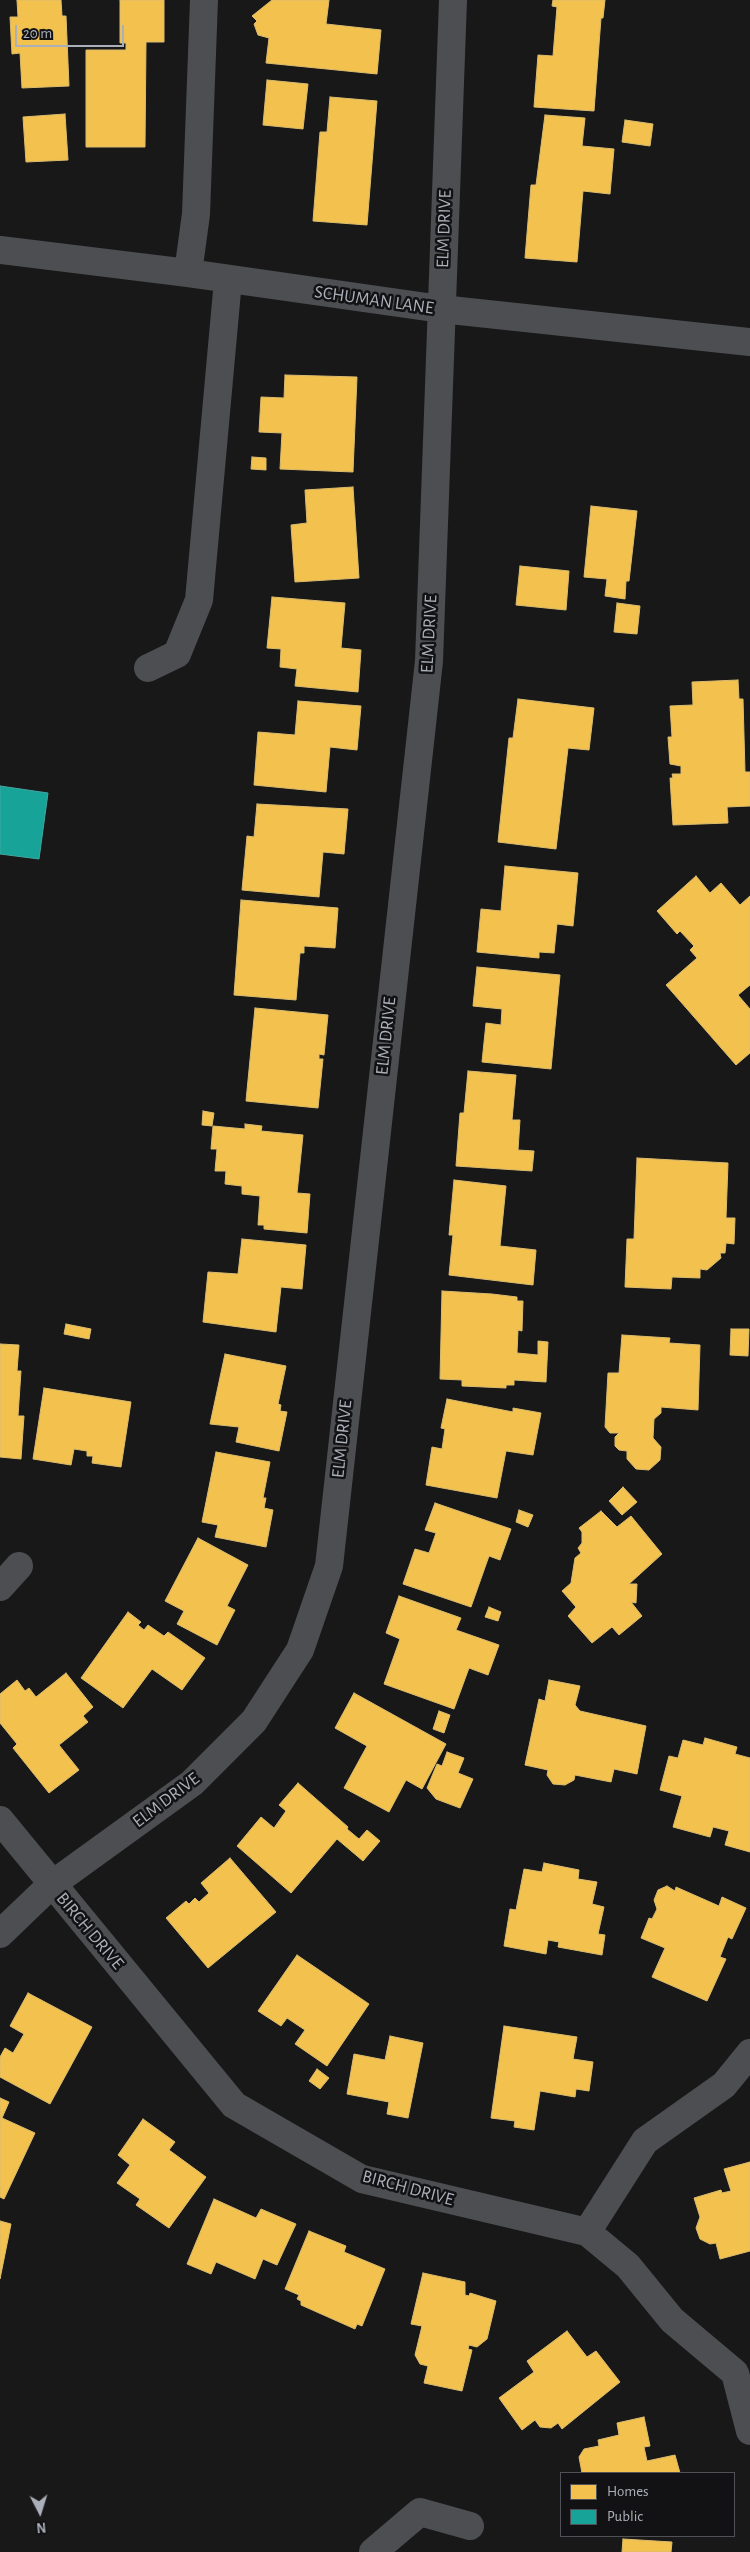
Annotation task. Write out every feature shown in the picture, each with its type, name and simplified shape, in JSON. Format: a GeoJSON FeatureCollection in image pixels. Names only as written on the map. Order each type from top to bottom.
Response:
{"type":"FeatureCollection","features":[{"type":"Feature","properties":{"kind":"street"},"geometry":{"type":"LineString","coordinates":[[188,274],[196,214],[204,0]]}},
{"type":"Feature","properties":{"kind":"street","name":"ELM DRIVE"},"geometry":{"type":"LineString","coordinates":[[0,1934],[51,1885],[192,1783],[254,1721],[300,1650],[329,1566],[429,661],[453,0]]}},
{"type":"Feature","properties":{"kind":"street","name":"SCHUMAN LANE"},"geometry":{"type":"LineString","coordinates":[[0,250],[442,309],[750,342]]}},
{"type":"Feature","properties":{"kind":"street"},"geometry":{"type":"LineString","coordinates":[[148,668],[177,654],[199,600],[228,280]]}},
{"type":"Feature","properties":{"kind":"street"},"geometry":{"type":"LineString","coordinates":[[0,1587],[19,1566]]}},
{"type":"Feature","properties":{"kind":"street","name":"BIRCH DRIVE"},"geometry":{"type":"LineString","coordinates":[[0,1820],[51,1885],[234,2105],[362,2179],[587,2232],[628,2266],[672,2320],[743,2369],[750,2431]]}},
{"type":"Feature","properties":{"kind":"street"},"geometry":{"type":"LineString","coordinates":[[587,2232],[645,2141],[724,2085],[750,2053]]}},
{"type":"Feature","properties":{"kind":"street"},"geometry":{"type":"LineString","coordinates":[[373,2552],[420,2512],[470,2526]]}},
{"type":"Feature","properties":{"kind":"building: Homes"},"geometry":{"type":"Polygon","coordinates":[[[17,0],[61,0],[62,16],[66,16],[69,86],[22,88],[20,53],[12,54],[10,17],[18,17],[17,0]]]}},
{"type":"Feature","properties":{"kind":"building: Homes"},"geometry":{"type":"Polygon","coordinates":[[[120,0],[164,0],[164,42],[146,42],[145,147],[86,147],[86,50],[126,50],[126,43],[120,43],[120,0]]]}},
{"type":"Feature","properties":{"kind":"building: Homes"},"geometry":{"type":"Polygon","coordinates":[[[272,0],[329,0],[326,24],[381,30],[377,74],[266,63],[269,38],[258,35],[254,24],[257,21],[252,16],[272,0]]]}},
{"type":"Feature","properties":{"kind":"building: Homes"},"geometry":{"type":"Polygon","coordinates":[[[553,0],[605,0],[603,18],[601,18],[594,111],[534,107],[538,55],[553,56],[557,7],[552,6],[553,0]]]}},
{"type":"Feature","properties":{"kind":"building: Homes"},"geometry":{"type":"Polygon","coordinates":[[[267,80],[308,84],[303,129],[263,125],[267,80]]]}},
{"type":"Feature","properties":{"kind":"building: Homes"},"geometry":{"type":"Polygon","coordinates":[[[330,97],[377,101],[367,225],[313,221],[320,132],[327,132],[330,97]]]}},
{"type":"Feature","properties":{"kind":"building: Homes"},"geometry":{"type":"Polygon","coordinates":[[[65,114],[68,160],[26,162],[23,117],[65,114]]]}},
{"type":"Feature","properties":{"kind":"building: Homes"},"geometry":{"type":"Polygon","coordinates":[[[545,115],[585,118],[582,146],[614,149],[610,194],[583,191],[577,262],[525,258],[531,185],[536,185],[545,115]]]}},
{"type":"Feature","properties":{"kind":"building: Homes"},"geometry":{"type":"Polygon","coordinates":[[[625,120],[653,124],[650,146],[622,142],[625,120]]]}},
{"type":"Feature","properties":{"kind":"building: Homes"},"geometry":{"type":"Polygon","coordinates":[[[285,375],[357,377],[353,472],[280,469],[282,433],[259,432],[261,397],[284,398],[285,375]]]}},
{"type":"Feature","properties":{"kind":"building: Homes"},"geometry":{"type":"Polygon","coordinates":[[[252,457],[266,458],[266,470],[251,469],[252,457]]]}},
{"type":"Feature","properties":{"kind":"building: Homes"},"geometry":{"type":"Polygon","coordinates":[[[353,487],[359,578],[295,582],[291,525],[307,523],[305,490],[353,487]]]}},
{"type":"Feature","properties":{"kind":"building: Homes"},"geometry":{"type":"Polygon","coordinates":[[[591,506],[637,511],[629,581],[626,581],[625,599],[605,596],[607,579],[584,577],[591,506]]]}},
{"type":"Feature","properties":{"kind":"building: Homes"},"geometry":{"type":"Polygon","coordinates":[[[520,566],[569,571],[566,610],[516,605],[520,566]]]}},
{"type":"Feature","properties":{"kind":"building: Homes"},"geometry":{"type":"Polygon","coordinates":[[[272,597],[345,603],[341,648],[361,650],[358,692],[295,686],[297,669],[280,667],[281,649],[267,648],[272,597]]]}},
{"type":"Feature","properties":{"kind":"building: Homes"},"geometry":{"type":"Polygon","coordinates":[[[617,603],[640,606],[637,634],[614,632],[617,603]]]}},
{"type":"Feature","properties":{"kind":"building: Homes"},"geometry":{"type":"Polygon","coordinates":[[[738,680],[739,699],[743,699],[745,772],[750,772],[750,806],[727,807],[728,823],[673,825],[670,778],[673,778],[672,774],[681,774],[681,766],[670,764],[668,737],[672,737],[670,706],[693,705],[692,682],[738,680]]]}},
{"type":"Feature","properties":{"kind":"building: Homes"},"geometry":{"type":"Polygon","coordinates":[[[518,699],[594,708],[589,750],[568,748],[556,849],[498,842],[509,738],[513,738],[518,699]]]}},
{"type":"Feature","properties":{"kind":"building: Homes"},"geometry":{"type":"Polygon","coordinates":[[[298,701],[361,706],[357,750],[330,747],[326,792],[254,785],[258,732],[295,735],[298,701]]]}},
{"type":"Feature","properties":{"kind":"building: Homes"},"geometry":{"type":"Polygon","coordinates":[[[257,804],[348,809],[344,854],[323,852],[319,897],[242,890],[247,836],[254,837],[257,804]]]}},
{"type":"Feature","properties":{"kind":"building: Homes"},"geometry":{"type":"Polygon","coordinates":[[[505,866],[578,873],[573,926],[557,924],[554,953],[539,952],[539,958],[477,952],[481,909],[501,911],[505,866]]]}},
{"type":"Feature","properties":{"kind":"building: Homes"},"geometry":{"type":"Polygon","coordinates":[[[696,876],[710,893],[721,883],[740,905],[750,896],[750,985],[738,995],[750,1009],[750,1053],[736,1065],[666,985],[697,958],[690,950],[694,946],[680,931],[677,934],[657,911],[696,876]]]}},
{"type":"Feature","properties":{"kind":"building: Homes"},"geometry":{"type":"Polygon","coordinates":[[[241,900],[338,908],[335,948],[304,946],[304,953],[300,953],[296,1000],[234,995],[241,900]]]}},
{"type":"Feature","properties":{"kind":"building: Homes"},"geometry":{"type":"Polygon","coordinates":[[[477,967],[560,975],[551,1069],[482,1062],[486,1023],[501,1025],[502,1009],[473,1006],[477,967]]]}},
{"type":"Feature","properties":{"kind":"building: Homes"},"geometry":{"type":"Polygon","coordinates":[[[255,1008],[328,1015],[324,1055],[319,1054],[319,1059],[323,1059],[318,1108],[246,1101],[255,1008]]]}},
{"type":"Feature","properties":{"kind":"building: Homes"},"geometry":{"type":"Polygon","coordinates":[[[468,1071],[516,1075],[512,1120],[520,1120],[518,1150],[534,1151],[532,1171],[456,1166],[460,1113],[464,1113],[468,1071]]]}},
{"type":"Feature","properties":{"kind":"building: Homes"},"geometry":{"type":"Polygon","coordinates":[[[203,1111],[214,1113],[212,1126],[202,1125],[203,1111]]]}},
{"type":"Feature","properties":{"kind":"building: Homes"},"geometry":{"type":"Polygon","coordinates":[[[245,1124],[262,1126],[261,1131],[303,1135],[297,1193],[310,1194],[307,1233],[264,1229],[264,1225],[258,1225],[260,1196],[242,1194],[242,1186],[225,1184],[226,1171],[215,1171],[217,1149],[211,1149],[213,1126],[245,1129],[245,1124]]]}},
{"type":"Feature","properties":{"kind":"building: Homes"},"geometry":{"type":"Polygon","coordinates":[[[637,1158],[728,1163],[726,1218],[735,1218],[734,1244],[726,1243],[725,1253],[720,1253],[721,1258],[707,1270],[700,1269],[700,1278],[672,1277],[671,1289],[625,1287],[627,1239],[634,1239],[637,1158]]]}},
{"type":"Feature","properties":{"kind":"building: Homes"},"geometry":{"type":"Polygon","coordinates":[[[454,1180],[506,1186],[500,1246],[536,1250],[533,1285],[449,1275],[453,1235],[449,1235],[454,1180]]]}},
{"type":"Feature","properties":{"kind":"building: Homes"},"geometry":{"type":"Polygon","coordinates":[[[242,1239],[306,1245],[302,1289],[281,1287],[276,1332],[203,1322],[208,1272],[238,1274],[242,1239]]]}},
{"type":"Feature","properties":{"kind":"building: Homes"},"geometry":{"type":"Polygon","coordinates":[[[442,1291],[517,1297],[517,1301],[523,1301],[522,1331],[518,1330],[517,1353],[538,1355],[538,1341],[548,1342],[546,1382],[514,1380],[514,1385],[506,1385],[506,1388],[462,1386],[462,1380],[440,1379],[442,1291]]]}},
{"type":"Feature","properties":{"kind":"building: Homes"},"geometry":{"type":"Polygon","coordinates":[[[66,1324],[91,1329],[89,1339],[64,1334],[66,1324]]]}},
{"type":"Feature","properties":{"kind":"building: Homes"},"geometry":{"type":"Polygon","coordinates":[[[731,1329],[749,1329],[748,1356],[730,1355],[731,1329]]]}},
{"type":"Feature","properties":{"kind":"building: Homes"},"geometry":{"type":"Polygon","coordinates":[[[622,1335],[670,1338],[669,1343],[700,1345],[698,1410],[661,1407],[661,1413],[654,1419],[653,1438],[661,1447],[660,1460],[649,1470],[636,1469],[627,1459],[627,1451],[619,1450],[615,1446],[615,1437],[619,1433],[610,1433],[605,1427],[608,1373],[619,1373],[622,1335]]]}},
{"type":"Feature","properties":{"kind":"building: Homes"},"geometry":{"type":"Polygon","coordinates":[[[0,1344],[19,1345],[17,1371],[21,1371],[18,1416],[24,1416],[21,1459],[0,1457],[0,1344]]]}},
{"type":"Feature","properties":{"kind":"building: Homes"},"geometry":{"type":"Polygon","coordinates":[[[225,1354],[286,1366],[278,1404],[281,1405],[280,1411],[287,1412],[279,1451],[236,1442],[239,1427],[210,1424],[225,1354]]]}},
{"type":"Feature","properties":{"kind":"building: Homes"},"geometry":{"type":"Polygon","coordinates":[[[44,1388],[131,1402],[121,1467],[92,1463],[93,1456],[87,1456],[87,1451],[74,1449],[71,1465],[33,1459],[44,1388]]]}},
{"type":"Feature","properties":{"kind":"building: Homes"},"geometry":{"type":"Polygon","coordinates":[[[447,1399],[513,1412],[513,1408],[541,1413],[533,1455],[506,1451],[497,1498],[426,1485],[432,1447],[442,1449],[445,1429],[441,1428],[447,1399]]]}},
{"type":"Feature","properties":{"kind":"building: Homes"},"geometry":{"type":"Polygon","coordinates":[[[216,1452],[270,1462],[263,1498],[266,1498],[264,1508],[273,1510],[266,1547],[215,1537],[218,1525],[202,1522],[216,1452]]]}},
{"type":"Feature","properties":{"kind":"building: Homes"},"geometry":{"type":"Polygon","coordinates":[[[623,1487],[637,1502],[622,1515],[609,1501],[623,1487]]]}},
{"type":"Feature","properties":{"kind":"building: Homes"},"geometry":{"type":"Polygon","coordinates":[[[435,1503],[511,1529],[500,1560],[489,1556],[471,1607],[403,1584],[415,1549],[429,1553],[436,1533],[425,1530],[435,1503]]]}},
{"type":"Feature","properties":{"kind":"building: Homes"},"geometry":{"type":"Polygon","coordinates":[[[519,1510],[533,1515],[528,1527],[516,1522],[519,1510]]]}},
{"type":"Feature","properties":{"kind":"building: Homes"},"geometry":{"type":"Polygon","coordinates":[[[601,1511],[617,1527],[631,1516],[662,1554],[629,1584],[637,1584],[636,1603],[631,1602],[642,1616],[619,1635],[612,1627],[592,1643],[568,1616],[576,1607],[562,1591],[571,1583],[575,1558],[581,1553],[578,1548],[582,1543],[582,1532],[579,1528],[601,1511]]]}},
{"type":"Feature","properties":{"kind":"building: Homes"},"geometry":{"type":"Polygon","coordinates":[[[198,1538],[248,1565],[227,1606],[235,1610],[217,1645],[177,1624],[184,1611],[165,1601],[198,1538]]]}},
{"type":"Feature","properties":{"kind":"building: Homes"},"geometry":{"type":"Polygon","coordinates":[[[399,1596],[461,1618],[456,1630],[499,1645],[488,1675],[469,1668],[454,1709],[384,1684],[400,1639],[386,1633],[399,1596]]]}},
{"type":"Feature","properties":{"kind":"building: Homes"},"geometry":{"type":"Polygon","coordinates":[[[489,1607],[501,1612],[498,1621],[485,1617],[489,1607]]]}},
{"type":"Feature","properties":{"kind":"building: Homes"},"geometry":{"type":"Polygon","coordinates":[[[128,1612],[141,1622],[138,1625],[144,1630],[148,1625],[164,1636],[168,1632],[205,1658],[182,1690],[152,1669],[123,1708],[81,1678],[128,1612]]]}},
{"type":"Feature","properties":{"kind":"building: Homes"},"geometry":{"type":"Polygon","coordinates":[[[66,1673],[93,1707],[83,1716],[88,1722],[59,1745],[79,1770],[49,1793],[13,1748],[17,1744],[0,1723],[0,1694],[17,1680],[25,1691],[29,1688],[36,1697],[66,1673]]]}},
{"type":"Feature","properties":{"kind":"building: Homes"},"geometry":{"type":"Polygon","coordinates":[[[549,1680],[580,1686],[575,1705],[580,1711],[646,1726],[637,1774],[614,1769],[611,1782],[575,1775],[574,1780],[565,1785],[553,1784],[547,1775],[548,1770],[525,1765],[539,1699],[545,1701],[549,1680]]]}},
{"type":"Feature","properties":{"kind":"building: Homes"},"geometry":{"type":"Polygon","coordinates":[[[354,1693],[446,1744],[422,1789],[406,1780],[389,1812],[344,1788],[367,1746],[335,1728],[354,1693]]]}},
{"type":"Feature","properties":{"kind":"building: Homes"},"geometry":{"type":"Polygon","coordinates":[[[439,1711],[450,1715],[444,1733],[433,1729],[439,1711]]]}},
{"type":"Feature","properties":{"kind":"building: Homes"},"geometry":{"type":"Polygon","coordinates":[[[705,1738],[737,1747],[735,1754],[750,1758],[750,1852],[725,1845],[729,1831],[713,1827],[710,1837],[673,1827],[682,1796],[660,1790],[669,1756],[678,1758],[683,1740],[703,1745],[705,1738]]]}},
{"type":"Feature","properties":{"kind":"building: Homes"},"geometry":{"type":"Polygon","coordinates":[[[447,1752],[464,1758],[458,1773],[473,1779],[460,1808],[436,1799],[427,1788],[437,1764],[442,1766],[447,1752]]]}},
{"type":"Feature","properties":{"kind":"building: Homes"},"geometry":{"type":"Polygon","coordinates":[[[298,1783],[359,1839],[367,1830],[380,1841],[363,1861],[337,1839],[291,1893],[237,1846],[261,1817],[274,1828],[286,1811],[279,1805],[298,1783]]]}},
{"type":"Feature","properties":{"kind":"building: Homes"},"geometry":{"type":"Polygon","coordinates":[[[230,1858],[276,1912],[208,1968],[166,1918],[186,1901],[189,1904],[195,1898],[199,1902],[209,1893],[201,1883],[230,1858]]]}},
{"type":"Feature","properties":{"kind":"building: Homes"},"geometry":{"type":"Polygon","coordinates":[[[544,1863],[579,1870],[578,1879],[597,1882],[592,1904],[604,1907],[598,1934],[605,1935],[602,1955],[558,1947],[559,1942],[548,1940],[546,1954],[504,1946],[510,1909],[516,1910],[524,1869],[542,1872],[544,1863]]]}},
{"type":"Feature","properties":{"kind":"building: Homes"},"geometry":{"type":"Polygon","coordinates":[[[667,1886],[675,1891],[676,1887],[719,1906],[722,1897],[746,1908],[732,1939],[728,1937],[720,1957],[726,1959],[707,2001],[652,1977],[665,1948],[641,1938],[649,1918],[652,1919],[657,1909],[654,1900],[658,1890],[667,1886]]]}},
{"type":"Feature","properties":{"kind":"building: Homes"},"geometry":{"type":"Polygon","coordinates":[[[297,1955],[369,2004],[327,2066],[295,2044],[305,2030],[287,2018],[281,2026],[258,2011],[297,1955]]]}},
{"type":"Feature","properties":{"kind":"building: Homes"},"geometry":{"type":"Polygon","coordinates":[[[28,1993],[92,2027],[50,2104],[0,2077],[0,2057],[5,2048],[13,2053],[24,2034],[10,2026],[28,1993]]]}},
{"type":"Feature","properties":{"kind":"building: Homes"},"geometry":{"type":"Polygon","coordinates":[[[504,2026],[577,2037],[573,2059],[593,2062],[589,2091],[576,2089],[575,2097],[540,2091],[534,2130],[514,2127],[515,2121],[491,2118],[504,2026]]]}},
{"type":"Feature","properties":{"kind":"building: Homes"},"geometry":{"type":"Polygon","coordinates":[[[390,2036],[423,2043],[408,2118],[387,2114],[389,2102],[347,2094],[354,2054],[385,2060],[390,2036]]]}},
{"type":"Feature","properties":{"kind":"building: Homes"},"geometry":{"type":"Polygon","coordinates":[[[317,2069],[329,2078],[320,2089],[309,2081],[317,2069]]]}},
{"type":"Feature","properties":{"kind":"building: Homes"},"geometry":{"type":"Polygon","coordinates":[[[0,2098],[9,2102],[2,2118],[35,2133],[4,2199],[0,2197],[0,2098]]]}},
{"type":"Feature","properties":{"kind":"building: Homes"},"geometry":{"type":"Polygon","coordinates":[[[143,2119],[175,2142],[169,2150],[206,2177],[169,2228],[136,2205],[140,2199],[117,2183],[130,2165],[118,2155],[143,2119]]]}},
{"type":"Feature","properties":{"kind":"building: Homes"},"geometry":{"type":"Polygon","coordinates":[[[750,2162],[750,2251],[720,2259],[716,2243],[710,2244],[700,2239],[696,2228],[700,2217],[694,2198],[721,2190],[722,2193],[731,2191],[724,2169],[750,2162]]]}},
{"type":"Feature","properties":{"kind":"building: Homes"},"geometry":{"type":"Polygon","coordinates":[[[214,2199],[256,2218],[261,2209],[296,2224],[277,2265],[263,2259],[255,2279],[216,2262],[211,2274],[187,2264],[214,2199]]]}},
{"type":"Feature","properties":{"kind":"building: Homes"},"geometry":{"type":"Polygon","coordinates":[[[0,2221],[11,2224],[0,2279],[0,2221]]]}},
{"type":"Feature","properties":{"kind":"building: Homes"},"geometry":{"type":"Polygon","coordinates":[[[309,2231],[346,2246],[344,2252],[385,2269],[362,2326],[357,2324],[355,2329],[301,2305],[301,2301],[297,2299],[299,2295],[285,2289],[309,2231]]]}},
{"type":"Feature","properties":{"kind":"building: Homes"},"geometry":{"type":"Polygon","coordinates":[[[423,2273],[465,2282],[465,2295],[469,2296],[470,2293],[496,2301],[487,2339],[477,2347],[469,2345],[468,2349],[472,2350],[462,2391],[424,2383],[428,2366],[420,2364],[415,2355],[422,2326],[411,2324],[423,2273]]]}},
{"type":"Feature","properties":{"kind":"building: Homes"},"geometry":{"type":"Polygon","coordinates":[[[567,2331],[587,2357],[596,2351],[620,2382],[562,2429],[558,2423],[551,2428],[540,2427],[535,2420],[522,2430],[499,2398],[534,2372],[527,2361],[567,2331]]]}},
{"type":"Feature","properties":{"kind":"building: Homes"},"geometry":{"type":"Polygon","coordinates":[[[644,2417],[650,2446],[644,2447],[647,2461],[675,2455],[680,2472],[582,2472],[579,2457],[584,2449],[599,2446],[598,2440],[619,2435],[617,2423],[644,2417]]]}},
{"type":"Feature","properties":{"kind":"building: Homes"},"geometry":{"type":"Polygon","coordinates":[[[623,2539],[672,2542],[671,2552],[622,2552],[623,2539]]]}},
{"type":"Feature","properties":{"kind":"building: Public"},"geometry":{"type":"Polygon","coordinates":[[[0,786],[48,793],[39,859],[0,854],[0,786]]]}}]}
